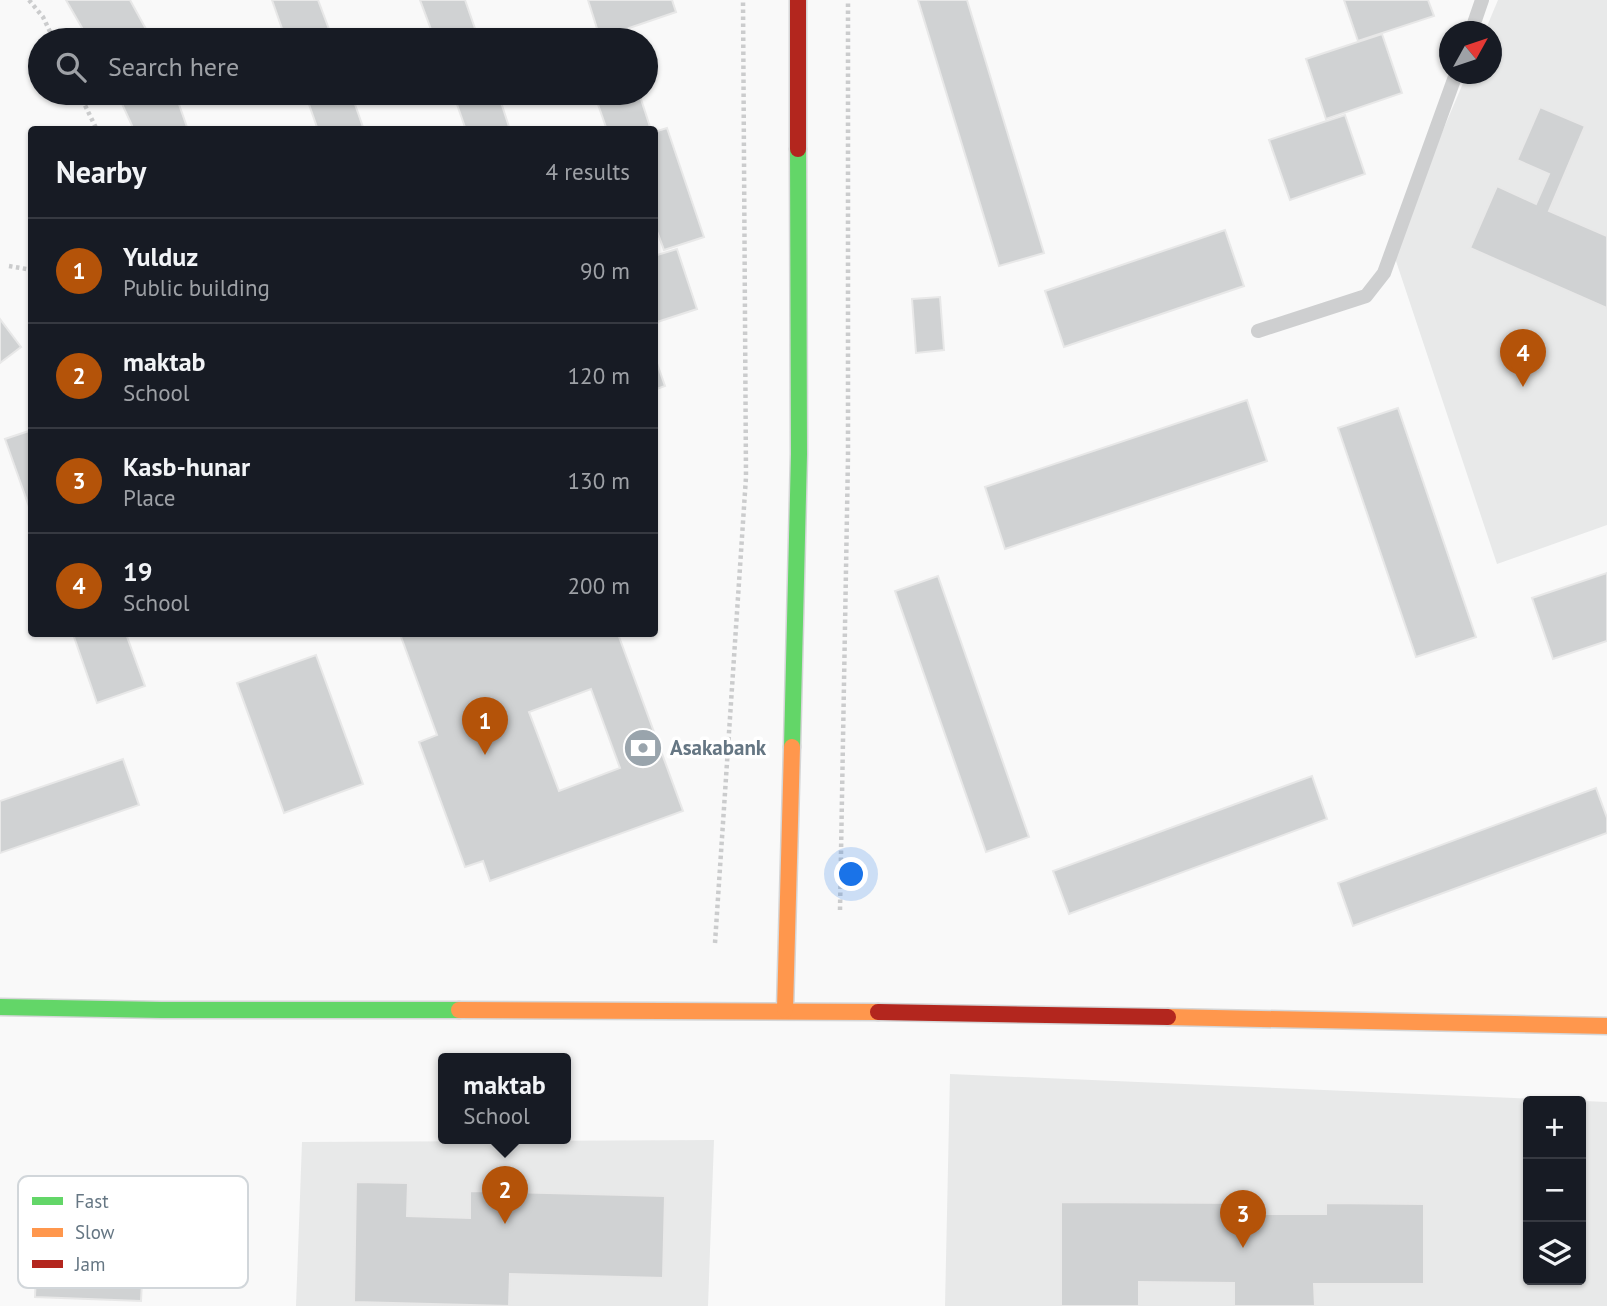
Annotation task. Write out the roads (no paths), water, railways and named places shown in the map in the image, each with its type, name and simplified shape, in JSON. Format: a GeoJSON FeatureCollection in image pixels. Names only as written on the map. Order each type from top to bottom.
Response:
{"type":"FeatureCollection","features":[{"type":"Feature","properties":{"kind":"street"},"geometry":{"type":"LineString","coordinates":[[785,1010],[799,454],[798,0]]}},
{"type":"Feature","properties":{"kind":"street"},"geometry":{"type":"LineString","coordinates":[[0,1007],[161,1010],[785,1010],[1607,1026]]}},
{"type":"Feature","properties":{"kind":"lane"},"geometry":{"type":"LineString","coordinates":[[1475,21],[1482,0]]}},
{"type":"Feature","properties":{"kind":"lane"},"geometry":{"type":"LineString","coordinates":[[1258,331],[1366,296],[1384,273],[1452,84]]}},
{"type":"Feature","properties":{"kind":"place","name":"19"},"geometry":{"type":"Point","coordinates":[1523,387]}},
{"type":"Feature","properties":{"kind":"place","name":"Asakabank"},"geometry":{"type":"Point","coordinates":[643,748]}},
{"type":"Feature","properties":{"kind":"place","name":"Yulduz"},"geometry":{"type":"Point","coordinates":[485,755]}},
{"type":"Feature","properties":{"kind":"place","name":"maktab"},"geometry":{"type":"Point","coordinates":[505,1224]}},
{"type":"Feature","properties":{"kind":"place","name":"Kasb-hunar"},"geometry":{"type":"Point","coordinates":[1243,1248]}}]}
